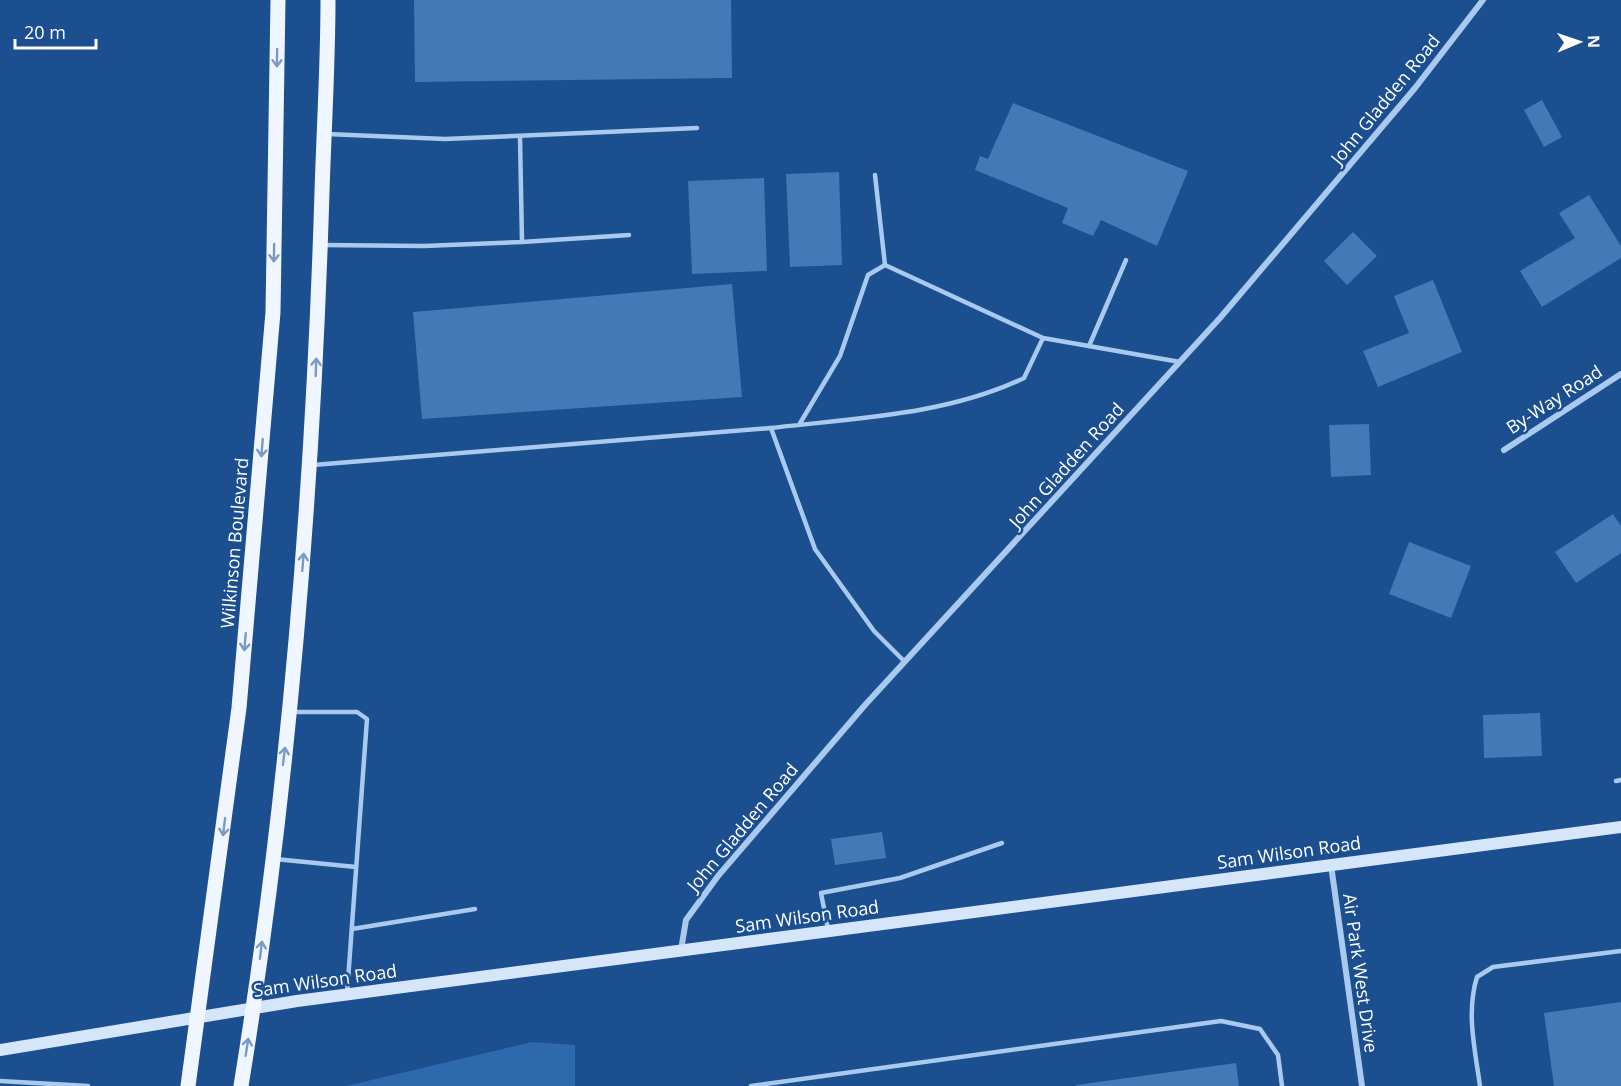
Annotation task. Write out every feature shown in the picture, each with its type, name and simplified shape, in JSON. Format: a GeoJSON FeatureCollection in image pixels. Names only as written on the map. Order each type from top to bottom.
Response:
{"type":"FeatureCollection","features":[{"type":"Feature","properties":{"kind":"main road","name":"Wilkinson Boulevard"},"geometry":{"type":"LineString","coordinates":[[188,1086],[239,708],[273,312],[278,0]]}},
{"type":"Feature","properties":{"kind":"main road"},"geometry":{"type":"LineString","coordinates":[[241,1086],[254,1008],[290,712],[310,465],[321,244],[328,0]]}},
{"type":"Feature","properties":{"kind":"street","name":"John Gladden Road"},"geometry":{"type":"LineString","coordinates":[[681,951],[686,920],[718,876],[905,662],[1180,362],[1312,212],[1483,0]]}},
{"type":"Feature","properties":{"kind":"street","name":"By-Way Road"},"geometry":{"type":"LineString","coordinates":[[1504,450],[1621,374]]}},
{"type":"Feature","properties":{"kind":"street","name":"Sam Wilson Road"},"geometry":{"type":"LineString","coordinates":[[0,1050],[347,994],[1621,827]]}},
{"type":"Feature","properties":{"kind":"street","name":"Air Park West Drive"},"geometry":{"type":"LineString","coordinates":[[1331,864],[1362,1086]]}},
{"type":"Feature","properties":{"kind":"lane"},"geometry":{"type":"LineString","coordinates":[[324,134],[445,139],[520,138],[697,128]]}},
{"type":"Feature","properties":{"kind":"lane"},"geometry":{"type":"LineString","coordinates":[[520,138],[522,242]]}},
{"type":"Feature","properties":{"kind":"lane"},"geometry":{"type":"LineString","coordinates":[[875,175],[885,265]]}},
{"type":"Feature","properties":{"kind":"lane"},"geometry":{"type":"LineString","coordinates":[[321,244],[424,246],[629,235]]}},
{"type":"Feature","properties":{"kind":"lane"},"geometry":{"type":"LineString","coordinates":[[1089,346],[1125,260]]}},
{"type":"Feature","properties":{"kind":"lane"},"geometry":{"type":"LineString","coordinates":[[885,265],[1043,338],[1180,362]]}},
{"type":"Feature","properties":{"kind":"lane"},"geometry":{"type":"LineString","coordinates":[[799,425],[840,356],[868,275],[885,265]]}},
{"type":"Feature","properties":{"kind":"lane"},"geometry":{"type":"LineString","coordinates":[[310,465],[771,428],[891,414],[991,394],[1024,378],[1043,338]]}},
{"type":"Feature","properties":{"kind":"lane"},"geometry":{"type":"LineString","coordinates":[[771,428],[814,549],[874,631],[905,662]]}},
{"type":"Feature","properties":{"kind":"lane"},"geometry":{"type":"LineString","coordinates":[[290,712],[357,712],[367,719],[347,994]]}},
{"type":"Feature","properties":{"kind":"lane"},"geometry":{"type":"LineString","coordinates":[[829,931],[821,893],[900,878],[1002,843]]}},
{"type":"Feature","properties":{"kind":"lane"},"geometry":{"type":"LineString","coordinates":[[272,859],[356,867]]}},
{"type":"Feature","properties":{"kind":"lane"},"geometry":{"type":"LineString","coordinates":[[352,929],[475,909]]}},
{"type":"Feature","properties":{"kind":"lane"},"geometry":{"type":"LineString","coordinates":[[1480,1086],[1471,1012],[1471,995],[1477,977],[1492,967],[1621,951]]}},
{"type":"Feature","properties":{"kind":"lane"},"geometry":{"type":"LineString","coordinates":[[751,1086],[1221,1021],[1260,1029],[1278,1055],[1282,1086]]}},
{"type":"Feature","properties":{"kind":"lane"},"geometry":{"type":"LineString","coordinates":[[0,1081],[88,1086]]}},
{"type":"Feature","properties":{"kind":"shaded area"},"geometry":{"type":"Polygon","coordinates":[[[532,1042],[575,1045],[575,1086],[346,1086],[532,1042]]]}},
{"type":"Feature","properties":{"kind":"building"},"geometry":{"type":"Polygon","coordinates":[[[414,0],[731,0],[732,78],[415,82],[414,0]]]}},
{"type":"Feature","properties":{"kind":"building"},"geometry":{"type":"Polygon","coordinates":[[[1542,100],[1562,137],[1544,147],[1524,110],[1542,100]]]}},
{"type":"Feature","properties":{"kind":"building"},"geometry":{"type":"Polygon","coordinates":[[[1013,103],[1188,171],[1157,246],[1101,220],[1093,236],[1062,223],[1068,208],[975,170],[980,156],[988,159],[1013,103]]]}},
{"type":"Feature","properties":{"kind":"building"},"geometry":{"type":"Polygon","coordinates":[[[839,172],[842,265],[790,267],[786,174],[839,172]]]}},
{"type":"Feature","properties":{"kind":"building"},"geometry":{"type":"Polygon","coordinates":[[[764,178],[767,271],[692,274],[688,181],[764,178]]]}},
{"type":"Feature","properties":{"kind":"building"},"geometry":{"type":"Polygon","coordinates":[[[1589,195],[1621,246],[1621,258],[1542,307],[1520,271],[1575,238],[1559,213],[1589,195]]]}},
{"type":"Feature","properties":{"kind":"building"},"geometry":{"type":"Polygon","coordinates":[[[1353,232],[1377,256],[1347,285],[1324,261],[1353,232]]]}},
{"type":"Feature","properties":{"kind":"building"},"geometry":{"type":"Polygon","coordinates":[[[1433,280],[1462,352],[1378,387],[1363,351],[1409,333],[1394,296],[1433,280]]]}},
{"type":"Feature","properties":{"kind":"building"},"geometry":{"type":"Polygon","coordinates":[[[732,284],[742,397],[422,419],[413,312],[732,284]]]}},
{"type":"Feature","properties":{"kind":"building"},"geometry":{"type":"Polygon","coordinates":[[[1369,424],[1371,475],[1331,477],[1329,425],[1369,424]]]}},
{"type":"Feature","properties":{"kind":"building"},"geometry":{"type":"Polygon","coordinates":[[[1613,514],[1621,526],[1621,553],[1576,583],[1555,552],[1613,514]]]}},
{"type":"Feature","properties":{"kind":"building"},"geometry":{"type":"Polygon","coordinates":[[[1409,542],[1471,566],[1451,618],[1389,594],[1409,542]]]}},
{"type":"Feature","properties":{"kind":"building"},"geometry":{"type":"Polygon","coordinates":[[[1540,713],[1542,756],[1484,758],[1483,715],[1540,713]]]}},
{"type":"Feature","properties":{"kind":"building"},"geometry":{"type":"Polygon","coordinates":[[[882,832],[886,858],[835,865],[831,839],[882,832]]]}},
{"type":"Feature","properties":{"kind":"building"},"geometry":{"type":"Polygon","coordinates":[[[1621,1002],[1621,1086],[1554,1086],[1544,1013],[1621,1002]]]}},
{"type":"Feature","properties":{"kind":"building"},"geometry":{"type":"Polygon","coordinates":[[[1236,1063],[1239,1086],[1076,1086],[1076,1085],[1236,1063]]]}}]}
